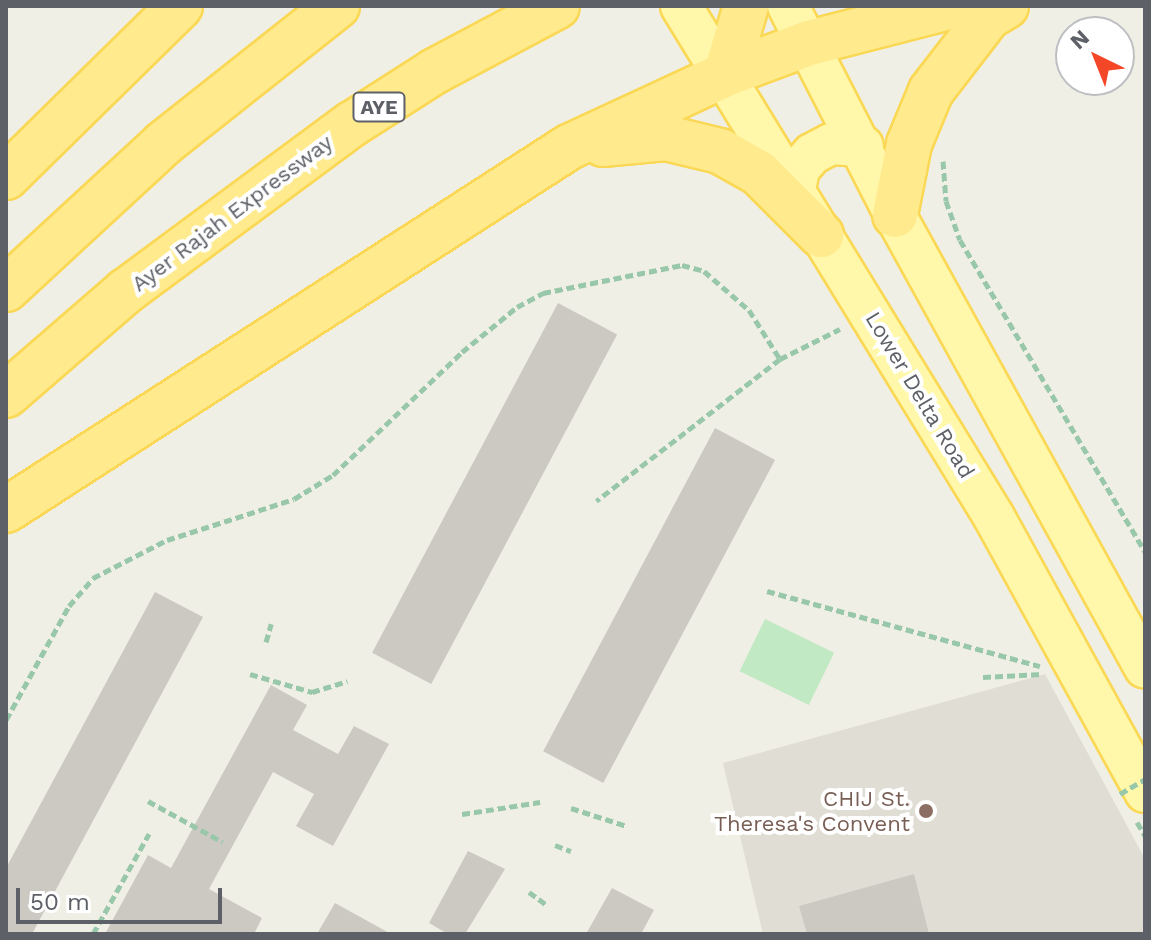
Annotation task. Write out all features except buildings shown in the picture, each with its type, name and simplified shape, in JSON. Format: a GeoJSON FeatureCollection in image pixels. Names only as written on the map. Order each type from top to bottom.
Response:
{"type":"FeatureCollection","features":[{"type":"Feature","properties":{"kind":"highway"},"geometry":{"type":"LineString","coordinates":[[6,177],[180,6]]}},
{"type":"Feature","properties":{"kind":"highway"},"geometry":{"type":"LineString","coordinates":[[6,289],[164,143],[337,6]]}},
{"type":"Feature","properties":{"kind":"highway","name":"Ayer Rajah Expressway"},"geometry":{"type":"LineString","coordinates":[[6,395],[126,291],[352,124],[435,71],[557,6]]}},
{"type":"Feature","properties":{"kind":"highway"},"geometry":{"type":"LineString","coordinates":[[726,74],[746,6]]}},
{"type":"Feature","properties":{"kind":"highway"},"geometry":{"type":"LineString","coordinates":[[6,510],[569,147],[726,74],[809,43],[953,6]]}},
{"type":"Feature","properties":{"kind":"highway"},"geometry":{"type":"LineString","coordinates":[[895,215],[909,144],[931,91],[988,17],[1006,6]]}},
{"type":"Feature","properties":{"kind":"highway"},"geometry":{"type":"LineString","coordinates":[[569,147],[666,138],[694,141],[759,173],[821,235]]}},
{"type":"Feature","properties":{"kind":"main road"},"geometry":{"type":"LineString","coordinates":[[788,6],[863,146],[895,215],[1145,668]]}},
{"type":"Feature","properties":{"kind":"main road","name":"Lower Delta Road"},"geometry":{"type":"LineString","coordinates":[[682,8],[726,74],[994,517],[1135,804]]}},
{"type":"Feature","properties":{"kind":"main road"},"geometry":{"type":"LineString","coordinates":[[795,190],[799,169],[812,154],[831,144],[863,146]]}},
{"type":"Feature","properties":{"kind":"path"},"geometry":{"type":"LineString","coordinates":[[942,145],[946,201],[960,240],[1145,552]]}},
{"type":"Feature","properties":{"kind":"path"},"geometry":{"type":"LineString","coordinates":[[7,723],[69,606],[93,578],[167,540],[294,499],[333,475],[462,352],[517,307],[543,293],[682,265],[723,283],[749,310],[780,359]]}},
{"type":"Feature","properties":{"kind":"path"},"geometry":{"type":"LineString","coordinates":[[596,501],[780,359],[844,326]]}},
{"type":"Feature","properties":{"kind":"path"},"geometry":{"type":"LineString","coordinates":[[767,591],[1046,668]]}},
{"type":"Feature","properties":{"kind":"path"},"geometry":{"type":"LineString","coordinates":[[266,642],[271,624]]}},
{"type":"Feature","properties":{"kind":"path"},"geometry":{"type":"LineString","coordinates":[[983,677],[1060,672]]}},
{"type":"Feature","properties":{"kind":"path"},"geometry":{"type":"LineString","coordinates":[[250,674],[312,692],[347,681]]}},
{"type":"Feature","properties":{"kind":"path"},"geometry":{"type":"LineString","coordinates":[[1145,779],[1135,804],[1145,836]]}},
{"type":"Feature","properties":{"kind":"path"},"geometry":{"type":"LineString","coordinates":[[148,801],[223,842]]}},
{"type":"Feature","properties":{"kind":"path"},"geometry":{"type":"LineString","coordinates":[[462,814],[540,802]]}},
{"type":"Feature","properties":{"kind":"path"},"geometry":{"type":"LineString","coordinates":[[571,808],[627,826]]}},
{"type":"Feature","properties":{"kind":"path"},"geometry":{"type":"LineString","coordinates":[[93,934],[149,834]]}},
{"type":"Feature","properties":{"kind":"path"},"geometry":{"type":"LineString","coordinates":[[555,845],[571,851]]}},
{"type":"Feature","properties":{"kind":"path"},"geometry":{"type":"LineString","coordinates":[[529,892],[547,905]]}},
{"type":"Feature","properties":{"kind":"shaded area","name":"CHIJ St. Theresa's Convent"},"geometry":{"type":"Polygon","coordinates":[[[1045,674],[1145,859],[1145,934],[763,934],[723,763],[1045,674]]]}},
{"type":"Feature","properties":{"kind":"green space"},"geometry":{"type":"Polygon","coordinates":[[[765,619],[834,653],[809,705],[740,671],[765,619]]]}},
{"type":"Feature","properties":{"kind":"place","name":"CHIJ St. Theresa's Convent"},"geometry":{"type":"Point","coordinates":[926,811]}}]}
